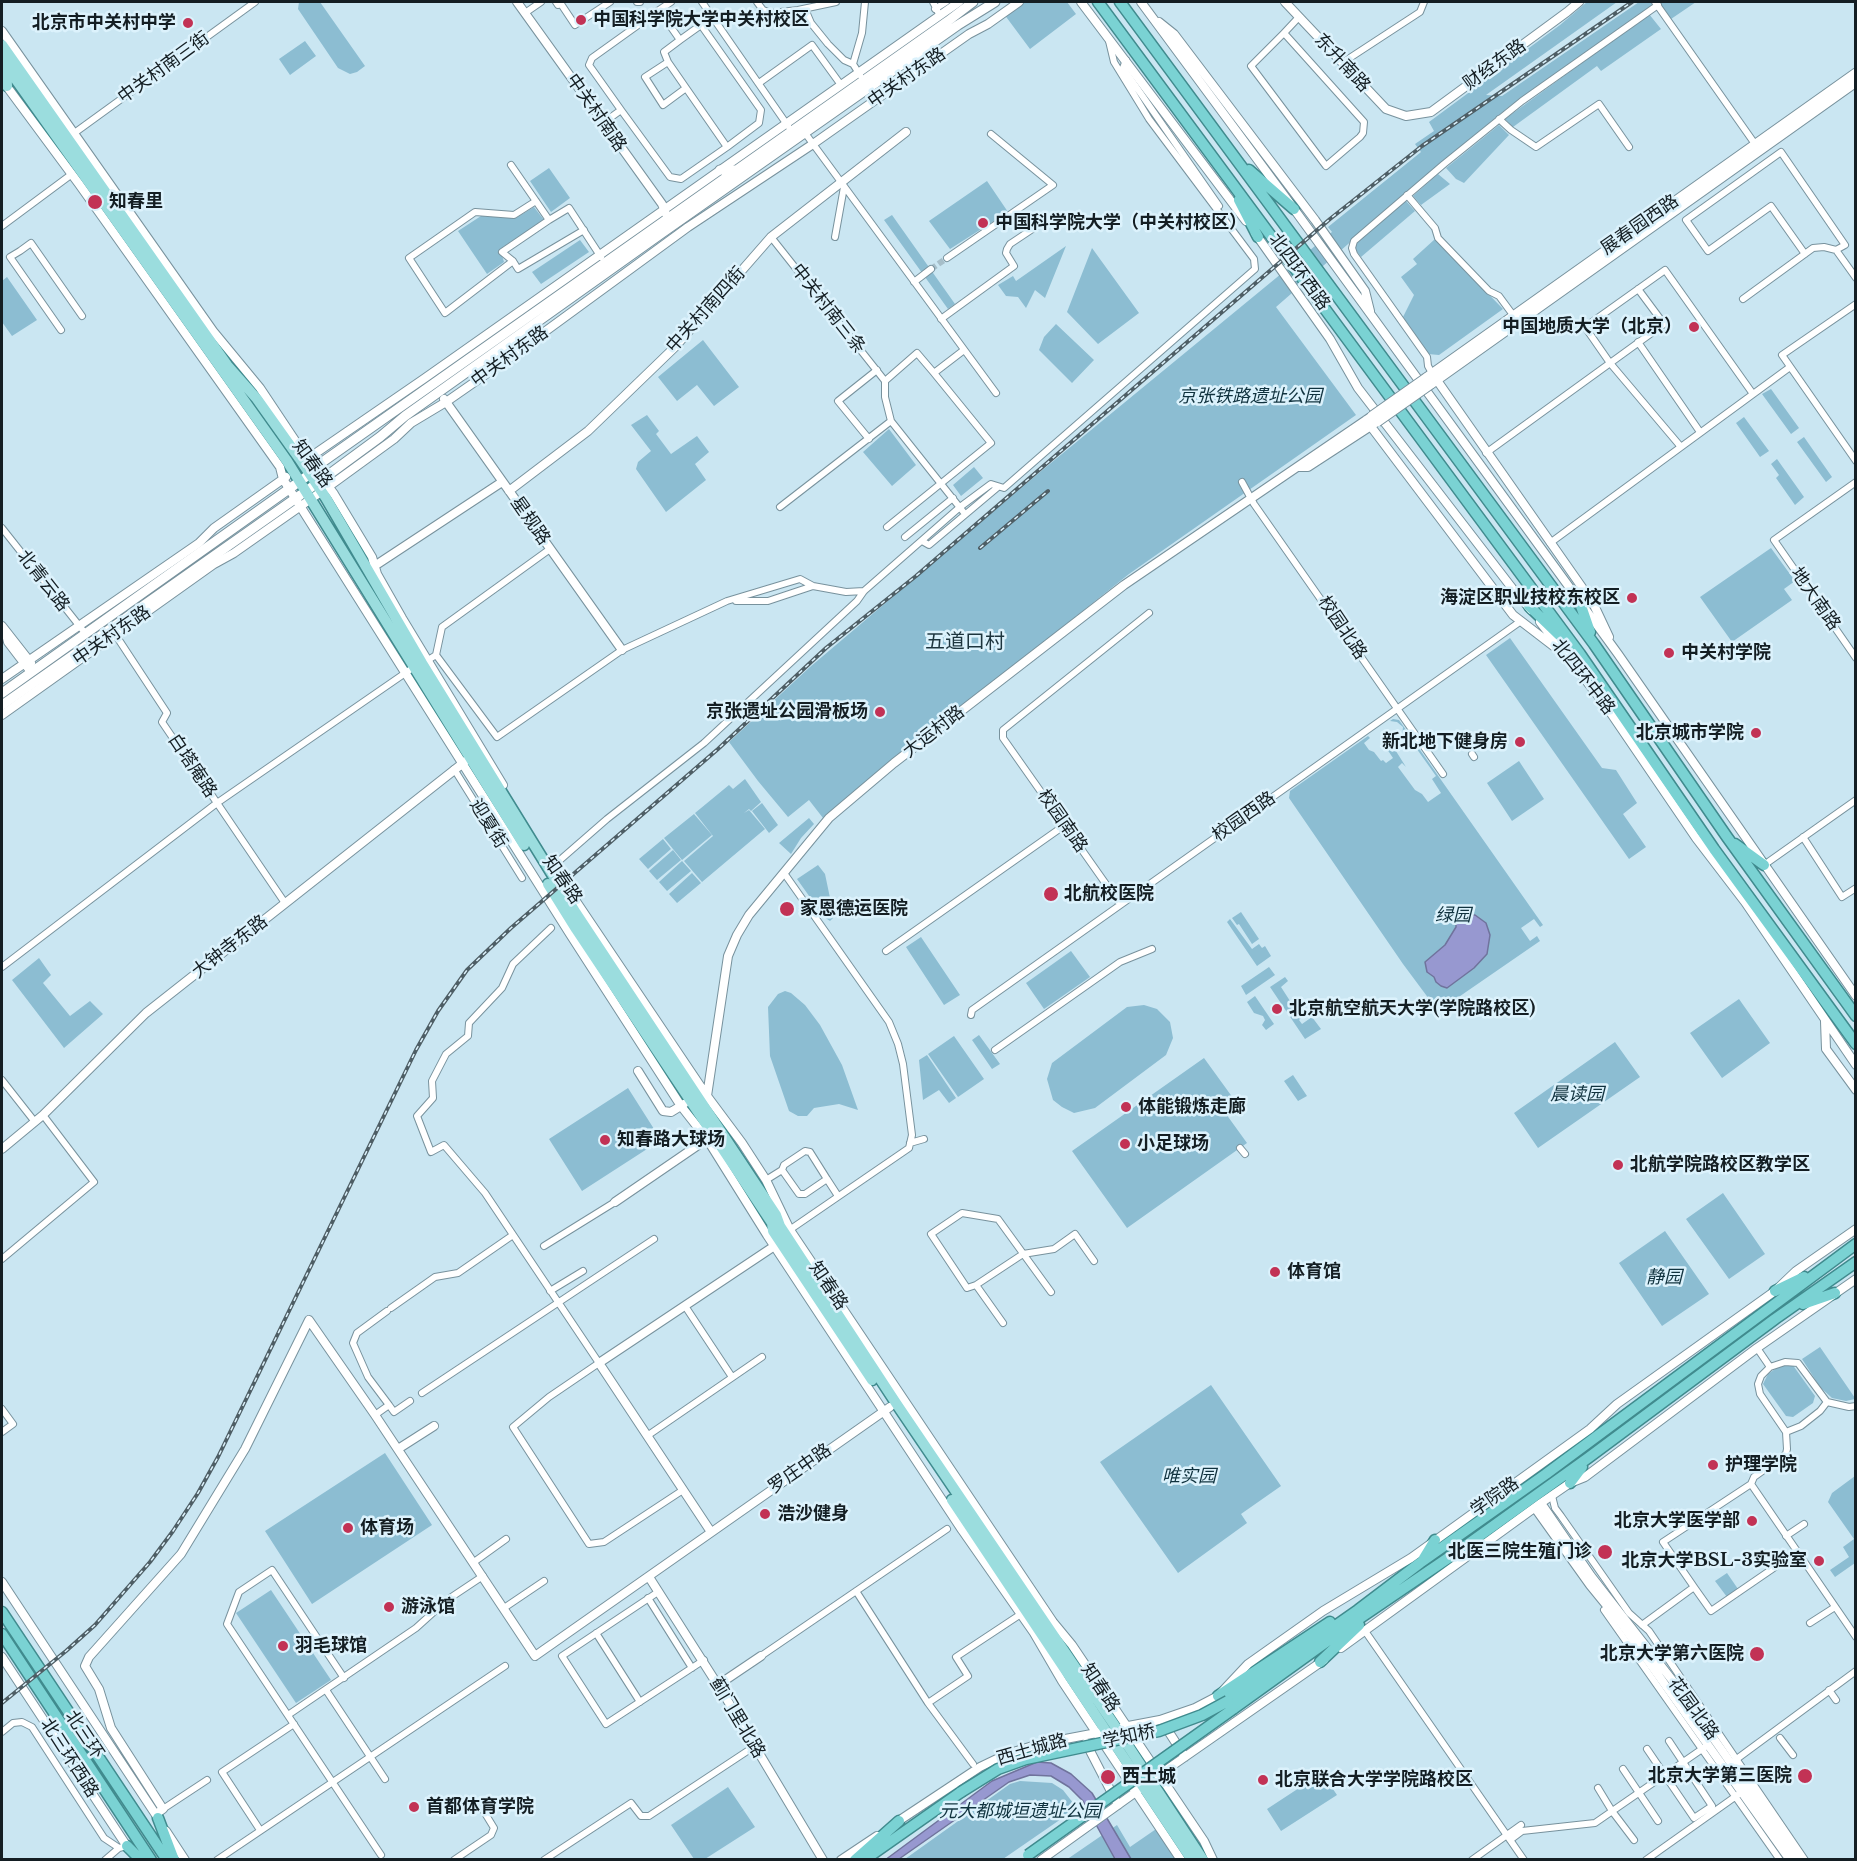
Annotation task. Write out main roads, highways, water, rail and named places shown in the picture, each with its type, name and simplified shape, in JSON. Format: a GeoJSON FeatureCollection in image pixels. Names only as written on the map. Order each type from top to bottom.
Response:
{"type":"FeatureCollection","features":[{"type":"Feature","properties":{"kind":"highway","name":"北四环西路"},"geometry":{"type":"LineString","coordinates":[[1098,2],[1435,457]]}},
{"type":"Feature","properties":{"kind":"highway","name":"北四环西路"},"geometry":{"type":"LineString","coordinates":[[1120,2],[1448,448]]}},
{"type":"Feature","properties":{"kind":"highway"},"geometry":{"type":"LineString","coordinates":[[1233,156],[1294,209]]}},
{"type":"Feature","properties":{"kind":"highway"},"geometry":{"type":"LineString","coordinates":[[1225,173],[1258,237]]}},
{"type":"Feature","properties":{"kind":"highway","name":"北四环中路"},"geometry":{"type":"LineString","coordinates":[[1448,448],[1594,644],[1727,837],[1856,1016]]}},
{"type":"Feature","properties":{"kind":"highway","name":"北四环中路"},"geometry":{"type":"LineString","coordinates":[[1435,457],[1580,654],[1714,849],[1856,1044]]}},
{"type":"Feature","properties":{"kind":"highway"},"geometry":{"type":"LineString","coordinates":[[1580,603],[1594,644]]}},
{"type":"Feature","properties":{"kind":"highway"},"geometry":{"type":"LineString","coordinates":[[1529,606],[1580,654]]}},
{"type":"Feature","properties":{"kind":"highway"},"geometry":{"type":"LineString","coordinates":[[1727,837],[1764,865]]}},
{"type":"Feature","properties":{"kind":"highway"},"geometry":{"type":"LineString","coordinates":[[1714,849],[1745,902]]}},
{"type":"Feature","properties":{"kind":"highway","name":"学院路"},"geometry":{"type":"LineString","coordinates":[[1226,1702],[1358,1610],[1555,1467],[1856,1244]]}},
{"type":"Feature","properties":{"kind":"highway","name":"学院路"},"geometry":{"type":"LineString","coordinates":[[1226,1702],[1376,1608],[1457,1552],[1856,1262]]}},
{"type":"Feature","properties":{"kind":"highway"},"geometry":{"type":"LineString","coordinates":[[1775,1291],[1820,1269]]}},
{"type":"Feature","properties":{"kind":"highway"},"geometry":{"type":"LineString","coordinates":[[1795,1307],[1835,1293]]}},
{"type":"Feature","properties":{"kind":"highway"},"geometry":{"type":"LineString","coordinates":[[1570,1484],[1588,1458]]}},
{"type":"Feature","properties":{"kind":"highway"},"geometry":{"type":"LineString","coordinates":[[1420,1563],[1435,1540]]}},
{"type":"Feature","properties":{"kind":"highway"},"geometry":{"type":"LineString","coordinates":[[1457,1552],[1473,1551]]}},
{"type":"Feature","properties":{"kind":"highway"},"geometry":{"type":"LineString","coordinates":[[1320,1662],[1376,1608]]}},
{"type":"Feature","properties":{"kind":"highway","name":"北三环"},"geometry":{"type":"LineString","coordinates":[[2,1611],[167,1860]]}},
{"type":"Feature","properties":{"kind":"highway","name":"北三环"},"geometry":{"type":"LineString","coordinates":[[2,1634],[151,1860]]}},
{"type":"Feature","properties":{"kind":"highway","name":"学知桥"},"geometry":{"type":"LineString","coordinates":[[864,1860],[998,1769],[1026,1759],[1159,1731],[1202,1715],[1226,1702]]}},
{"type":"Feature","properties":{"kind":"highway","name":"学知桥"},"geometry":{"type":"LineString","coordinates":[[1025,1857],[1226,1702]]}},
{"type":"Feature","properties":{"kind":"highway"},"geometry":{"type":"LineString","coordinates":[[159,1814],[174,1860]]}},
{"type":"Feature","properties":{"kind":"highway"},"geometry":{"type":"LineString","coordinates":[[855,1860],[899,1821]]}},
{"type":"Feature","properties":{"kind":"highway"},"geometry":{"type":"LineString","coordinates":[[123,1847],[141,1860]]}},
{"type":"Feature","properties":{"kind":"main road","name":"中关村东路"},"geometry":{"type":"LineString","coordinates":[[2,693],[289,488],[297,477],[316,476],[438,392],[736,170],[789,127],[973,2]]}},
{"type":"Feature","properties":{"kind":"main road","name":"中关村东路"},"geometry":{"type":"LineString","coordinates":[[2,705],[303,499],[321,463],[602,259],[805,133],[958,25],[995,2]]}},
{"type":"Feature","properties":{"kind":"main road","name":"知春路"},"geometry":{"type":"LineString","coordinates":[[2,45],[227,365],[257,399],[316,476],[363,574],[576,929],[776,1215],[782,1238],[890,1407],[1147,1783]]}},
{"type":"Feature","properties":{"kind":"main road","name":"知春路"},"geometry":{"type":"LineString","coordinates":[[4,63],[297,477],[303,499],[397,615],[417,666]]}},
{"type":"Feature","properties":{"kind":"main road"},"geometry":{"type":"LineString","coordinates":[[4,63],[4,82]]}},
{"type":"Feature","properties":{"kind":"main road","name":"展春园西路"},"geometry":{"type":"LineString","coordinates":[[1431,379],[1513,315],[1856,73]]}},
{"type":"Feature","properties":{"kind":"main road","name":"展春园西路"},"geometry":{"type":"LineString","coordinates":[[1431,379],[1856,82]]}},
{"type":"Feature","properties":{"kind":"main road"},"geometry":{"type":"LineString","coordinates":[[720,170],[736,170]]}},
{"type":"Feature","properties":{"kind":"main road"},"geometry":{"type":"LineString","coordinates":[[137,225],[144,249]]}},
{"type":"Feature","properties":{"kind":"main road","name":"大运村路"},"geometry":{"type":"LineString","coordinates":[[1372,421],[1431,379]]}},
{"type":"Feature","properties":{"kind":"main road"},"geometry":{"type":"LineString","coordinates":[[1147,1783],[1192,1860]]}},
{"type":"Feature","properties":{"kind":"main road"},"geometry":{"type":"LineString","coordinates":[[1147,1783],[1203,1860]]}},
{"type":"Feature","properties":{"kind":"tunnel"},"geometry":{"type":"LineString","coordinates":[[931,269],[947,258]]}},
{"type":"Feature","properties":{"kind":"railway"},"geometry":{"type":"LineString","coordinates":[[2,1703],[95,1625],[150,1562],[198,1493],[218,1457],[416,1050],[438,1011],[467,970],[511,928],[718,749],[826,648],[916,576],[1330,219],[1422,146],[1632,2]]}},
{"type":"Feature","properties":{"kind":"railway"},"geometry":{"type":"LineString","coordinates":[[980,548],[1048,491]]}},
{"type":"Feature","properties":{"kind":"place","name":"中国科学院大学中关村校区"},"geometry":{"type":"Point","coordinates":[581,20]}},
{"type":"Feature","properties":{"kind":"place","name":"北京市中关村中学"},"geometry":{"type":"Point","coordinates":[188,23]}},
{"type":"Feature","properties":{"kind":"place","name":"知春里"},"geometry":{"type":"Point","coordinates":[95,202]}},
{"type":"Feature","properties":{"kind":"place","name":"中国科学院大学（中关村校区）"},"geometry":{"type":"Point","coordinates":[983,223]}},
{"type":"Feature","properties":{"kind":"place","name":"中国地质大学（北京）"},"geometry":{"type":"Point","coordinates":[1694,327]}},
{"type":"Feature","properties":{"kind":"place","name":"海淀区职业技校东校区"},"geometry":{"type":"Point","coordinates":[1632,598]}},
{"type":"Feature","properties":{"kind":"place","name":"中关村学院"},"geometry":{"type":"Point","coordinates":[1669,653]}},
{"type":"Feature","properties":{"kind":"place","name":"京张遗址公园滑板场"},"geometry":{"type":"Point","coordinates":[880,712]}},
{"type":"Feature","properties":{"kind":"place","name":"北京城市学院"},"geometry":{"type":"Point","coordinates":[1756,733]}},
{"type":"Feature","properties":{"kind":"place","name":"新北地下健身房"},"geometry":{"type":"Point","coordinates":[1520,742]}},
{"type":"Feature","properties":{"kind":"place","name":"北航校医院"},"geometry":{"type":"Point","coordinates":[1051,894]}},
{"type":"Feature","properties":{"kind":"place","name":"家恩德运医院"},"geometry":{"type":"Point","coordinates":[787,909]}},
{"type":"Feature","properties":{"kind":"place","name":"北京航空航天大学(学院路校区)"},"geometry":{"type":"Point","coordinates":[1277,1009]}},
{"type":"Feature","properties":{"kind":"place","name":"体能锻炼走廊"},"geometry":{"type":"Point","coordinates":[1126,1107]}},
{"type":"Feature","properties":{"kind":"place","name":"知春路大球场"},"geometry":{"type":"Point","coordinates":[605,1140]}},
{"type":"Feature","properties":{"kind":"place","name":"小足球场"},"geometry":{"type":"Point","coordinates":[1125,1144]}},
{"type":"Feature","properties":{"kind":"place","name":"北航学院路校区教学区"},"geometry":{"type":"Point","coordinates":[1618,1165]}},
{"type":"Feature","properties":{"kind":"place","name":"体育馆"},"geometry":{"type":"Point","coordinates":[1275,1272]}},
{"type":"Feature","properties":{"kind":"place","name":"护理学院"},"geometry":{"type":"Point","coordinates":[1713,1465]}},
{"type":"Feature","properties":{"kind":"place","name":"浩沙健身"},"geometry":{"type":"Point","coordinates":[765,1514]}},
{"type":"Feature","properties":{"kind":"place","name":"北京大学医学部"},"geometry":{"type":"Point","coordinates":[1752,1521]}},
{"type":"Feature","properties":{"kind":"place","name":"体育场"},"geometry":{"type":"Point","coordinates":[348,1528]}},
{"type":"Feature","properties":{"kind":"place","name":"北医三院生殖门诊"},"geometry":{"type":"Point","coordinates":[1605,1552]}},
{"type":"Feature","properties":{"kind":"place","name":"北京大学BSL-3实验室"},"geometry":{"type":"Point","coordinates":[1819,1561]}},
{"type":"Feature","properties":{"kind":"place","name":"游泳馆"},"geometry":{"type":"Point","coordinates":[389,1607]}},
{"type":"Feature","properties":{"kind":"place","name":"羽毛球馆"},"geometry":{"type":"Point","coordinates":[283,1646]}},
{"type":"Feature","properties":{"kind":"place","name":"北京大学第六医院"},"geometry":{"type":"Point","coordinates":[1757,1654]}},
{"type":"Feature","properties":{"kind":"place","name":"北京大学第三医院"},"geometry":{"type":"Point","coordinates":[1805,1776]}},
{"type":"Feature","properties":{"kind":"place","name":"西土城"},"geometry":{"type":"Point","coordinates":[1108,1777]}},
{"type":"Feature","properties":{"kind":"place","name":"北京联合大学学院路校区"},"geometry":{"type":"Point","coordinates":[1263,1780]}},
{"type":"Feature","properties":{"kind":"place","name":"首都体育学院"},"geometry":{"type":"Point","coordinates":[414,1807]}},
{"type":"Feature","properties":{"kind":"district","name":"五道口村"},"geometry":{"type":"Point","coordinates":[965,642]}},
{"type":"Feature","properties":{"kind":"park label","name":"京张铁路遗址公园"},"geometry":{"type":"Point","coordinates":[1250,397]}},
{"type":"Feature","properties":{"kind":"park label","name":"绿园"},"geometry":{"type":"Point","coordinates":[1453,916]}},
{"type":"Feature","properties":{"kind":"park label","name":"晨读园"},"geometry":{"type":"Point","coordinates":[1577,1095]}},
{"type":"Feature","properties":{"kind":"park label","name":"静园"},"geometry":{"type":"Point","coordinates":[1664,1278]}},
{"type":"Feature","properties":{"kind":"park label","name":"唯实园"},"geometry":{"type":"Point","coordinates":[1189,1477]}},
{"type":"Feature","properties":{"kind":"park label","name":"元大都城垣遗址公园"},"geometry":{"type":"Point","coordinates":[1020,1812]}}]}
